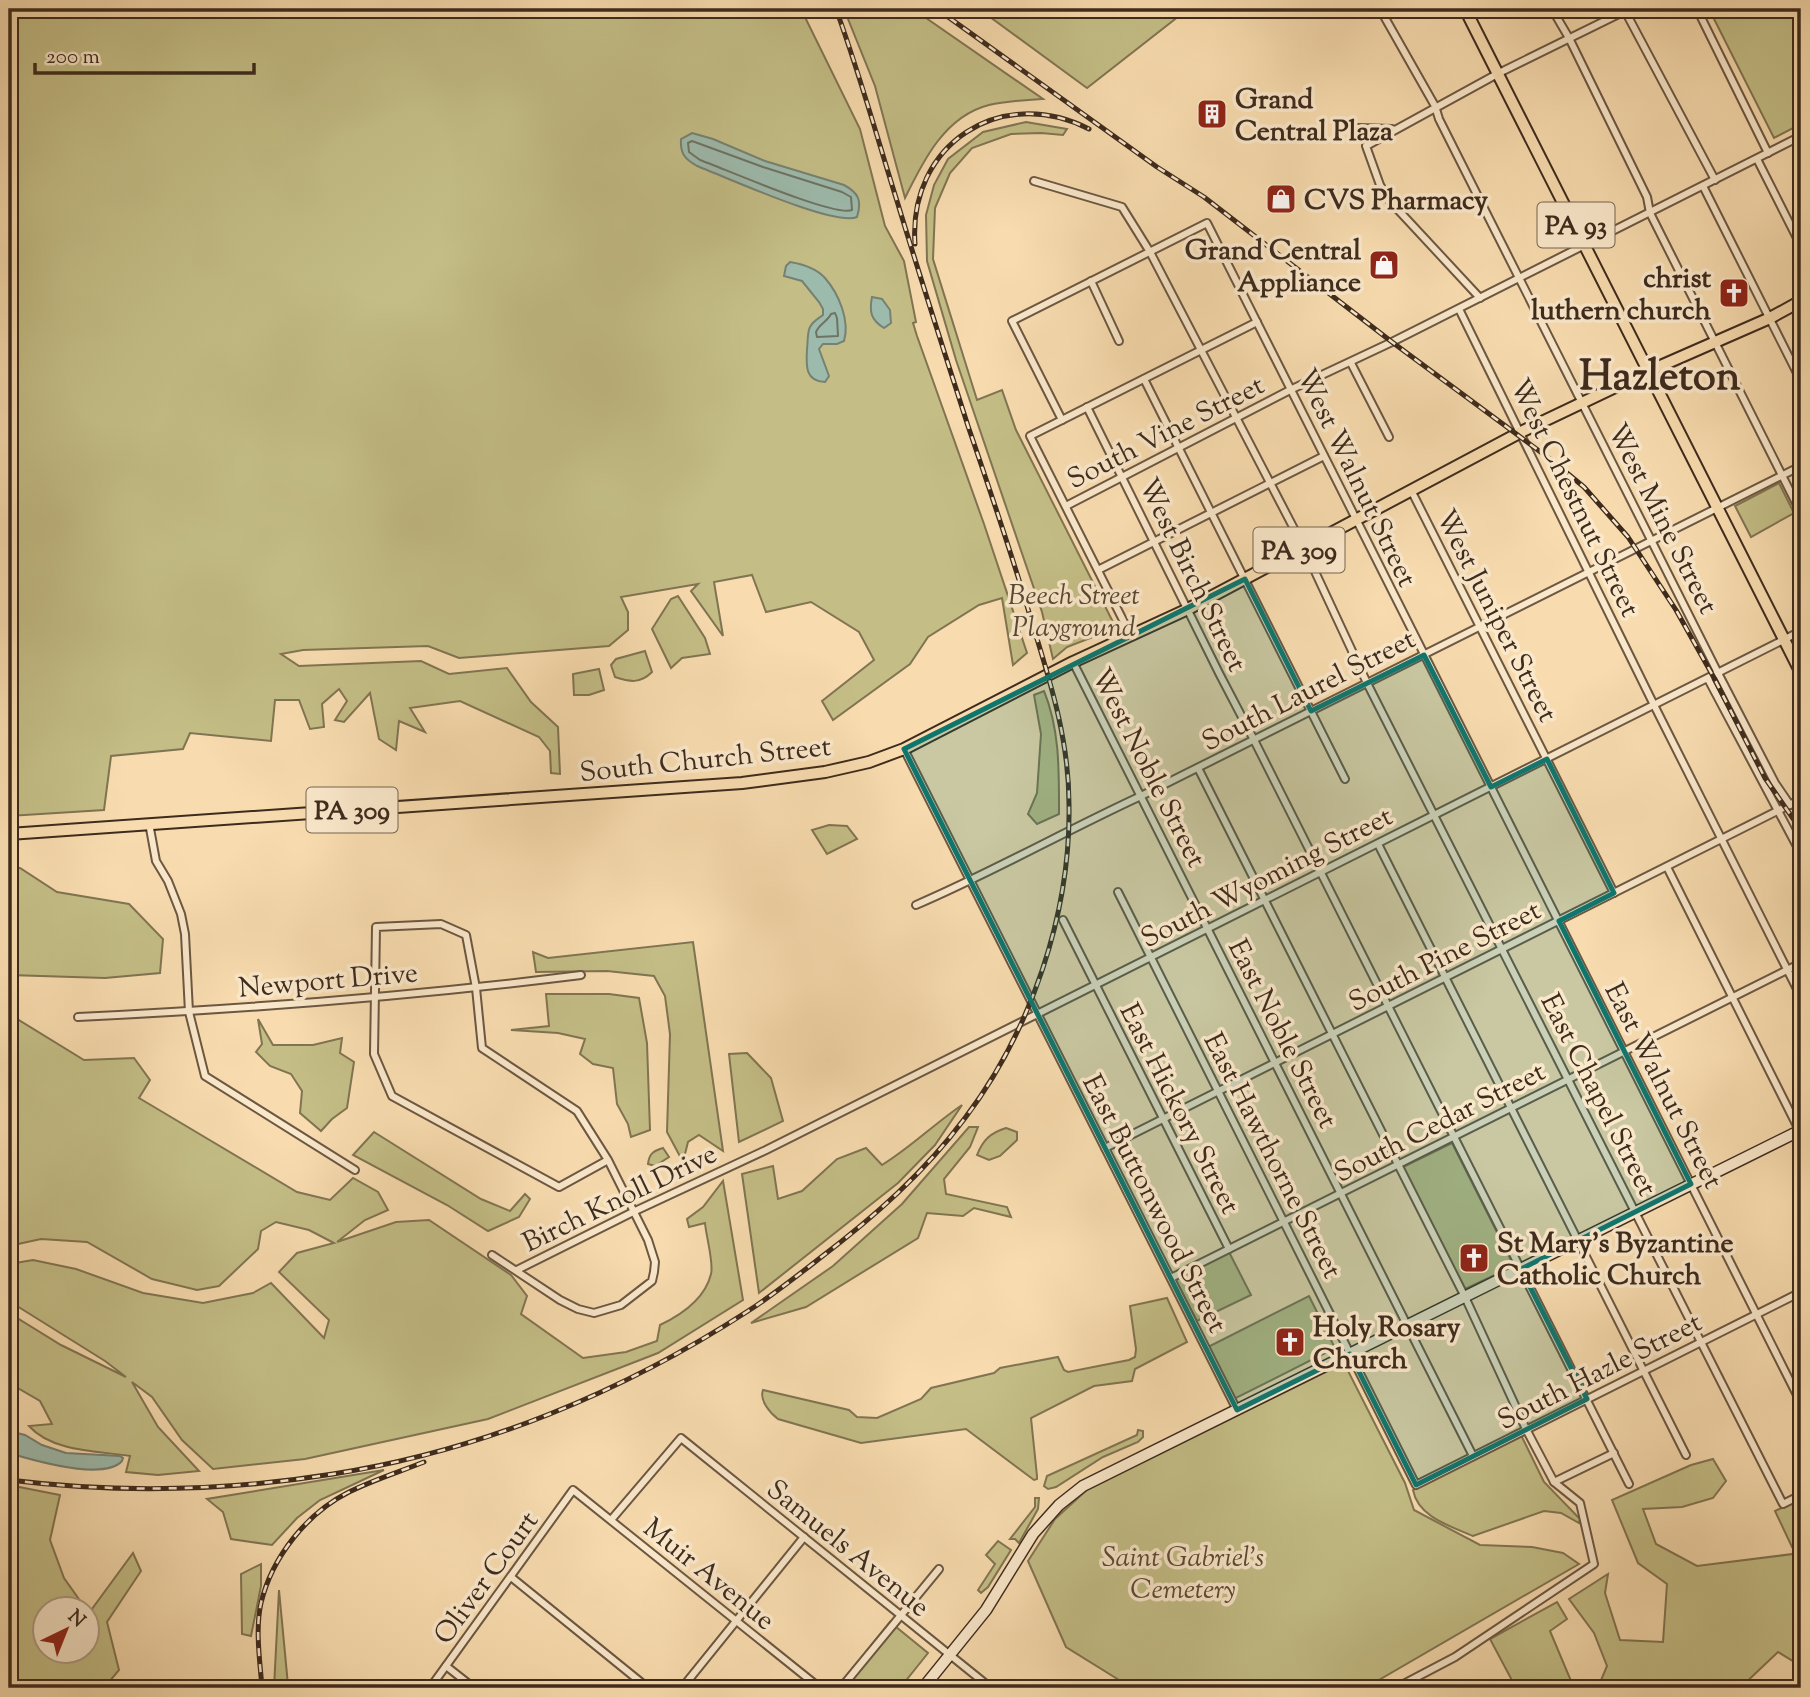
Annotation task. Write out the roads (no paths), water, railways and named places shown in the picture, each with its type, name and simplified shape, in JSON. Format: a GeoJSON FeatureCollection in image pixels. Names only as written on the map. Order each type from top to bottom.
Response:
{"type":"FeatureCollection","features":[{"type":"Feature","properties":{"kind":"main road","name":"PA 93"},"geometry":{"type":"LineString","coordinates":[[1465,9],[1801,673]]}},
{"type":"Feature","properties":{"kind":"main road","name":"PA 309"},"geometry":{"type":"LineString","coordinates":[[1649,371],[1770,318],[1801,301]]}},
{"type":"Feature","properties":{"kind":"main road","name":"South Church Street"},"geometry":{"type":"LineString","coordinates":[[9,834],[742,783],[825,772],[869,762],[904,749],[1073,662],[1188,608],[1521,432],[1649,371]]}},
{"type":"Feature","properties":{"kind":"main road"},"geometry":{"type":"LineString","coordinates":[[923,1688],[986,1610],[1033,1534],[1059,1505],[1083,1486],[1801,1131]]}},
{"type":"Feature","properties":{"kind":"street","name":"West Mine Street"},"geometry":{"type":"LineString","coordinates":[[1380,9],[1435,106],[1439,119],[1718,673],[1775,783],[1790,805]]}},
{"type":"Feature","properties":{"kind":"street"},"geometry":{"type":"LineString","coordinates":[[1552,9],[1647,197],[1650,213],[1801,513]]}},
{"type":"Feature","properties":{"kind":"street"},"geometry":{"type":"LineString","coordinates":[[1480,298],[1388,199],[1366,146],[1499,73],[1626,9],[1714,180]]}},
{"type":"Feature","properties":{"kind":"street"},"geometry":{"type":"LineString","coordinates":[[1697,9],[1768,153]]}},
{"type":"Feature","properties":{"kind":"street"},"geometry":{"type":"LineString","coordinates":[[1358,128],[1394,129]]}},
{"type":"Feature","properties":{"kind":"street","name":"South Vine Street"},"geometry":{"type":"LineString","coordinates":[[1066,506],[1292,389],[1460,309],[1801,136]]}},
{"type":"Feature","properties":{"kind":"street"},"geometry":{"type":"LineString","coordinates":[[1757,159],[1801,246]]}},
{"type":"Feature","properties":{"kind":"street","name":"East Chapel Street"},"geometry":{"type":"LineString","coordinates":[[1034,181],[1122,207],[1150,251],[1304,548],[1367,683],[1783,1504],[1801,1495]]}},
{"type":"Feature","properties":{"kind":"street"},"geometry":{"type":"LineString","coordinates":[[1703,186],[1801,381]]}},
{"type":"Feature","properties":{"kind":"street","name":"West Walnut Street"},"geometry":{"type":"LineString","coordinates":[[1150,251],[1207,223],[1491,787]]}},
{"type":"Feature","properties":{"kind":"street"},"geometry":{"type":"LineString","coordinates":[[1062,420],[1012,321],[1150,251]]}},
{"type":"Feature","properties":{"kind":"street"},"geometry":{"type":"LineString","coordinates":[[1091,281],[1119,341]]}},
{"type":"Feature","properties":{"kind":"street","name":"West Chestnut Street"},"geometry":{"type":"LineString","coordinates":[[1460,309],[1801,997]]}},
{"type":"Feature","properties":{"kind":"street"},"geometry":{"type":"LineString","coordinates":[[1131,636],[1030,436],[1257,322]]}},
{"type":"Feature","properties":{"kind":"street"},"geometry":{"type":"LineString","coordinates":[[1351,363],[1388,437]]}},
{"type":"Feature","properties":{"kind":"street"},"geometry":{"type":"LineString","coordinates":[[1144,379],[1345,779]]}},
{"type":"Feature","properties":{"kind":"street","name":"West Birch Street"},"geometry":{"type":"LineString","coordinates":[[1087,407],[1629,1484]]}},
{"type":"Feature","properties":{"kind":"street"},"geometry":{"type":"LineString","coordinates":[[1098,570],[1324,456]]}},
{"type":"Feature","properties":{"kind":"street","name":"South Laurel Street"},"geometry":{"type":"LineString","coordinates":[[916,905],[971,882],[1068,830],[1198,768],[1801,466]]}},
{"type":"Feature","properties":{"kind":"street","name":"West Juniper Street"},"geometry":{"type":"LineString","coordinates":[[1411,490],[1614,893]]}},
{"type":"Feature","properties":{"kind":"street","name":"South Wyoming Street"},"geometry":{"type":"LineString","coordinates":[[766,1150],[1801,631]]}},
{"type":"Feature","properties":{"kind":"street","name":"West Noble Street"},"geometry":{"type":"LineString","coordinates":[[1073,662],[1208,929]]}},
{"type":"Feature","properties":{"kind":"street"},"geometry":{"type":"LineString","coordinates":[[1708,679],[1801,854]]}},
{"type":"Feature","properties":{"kind":"street","name":"East Buttonwood Street"},"geometry":{"type":"LineString","coordinates":[[904,749],[1237,1410]]}},
{"type":"Feature","properties":{"kind":"street"},"geometry":{"type":"LineString","coordinates":[[1198,768],[1465,1297],[1526,1429],[1554,1482],[1580,1503],[1594,1564],[1455,1657],[1396,1688]]}},
{"type":"Feature","properties":{"kind":"street","name":"East Walnut Street"},"geometry":{"type":"LineString","coordinates":[[1491,787],[1801,1403]]}},
{"type":"Feature","properties":{"kind":"street","name":"South Pine Street"},"geometry":{"type":"LineString","coordinates":[[1105,1148],[1801,799]]}},
{"type":"Feature","properties":{"kind":"street"},"geometry":{"type":"LineString","coordinates":[[149,823],[156,861],[168,881],[183,924],[188,1012],[205,1076],[355,1170]]}},
{"type":"Feature","properties":{"kind":"street"},"geometry":{"type":"LineString","coordinates":[[1378,844],[1686,1455]]}},
{"type":"Feature","properties":{"kind":"street"},"geometry":{"type":"LineString","coordinates":[[1667,867],[1801,1131]]}},
{"type":"Feature","properties":{"kind":"street","name":"East Hawthorne Street"},"geometry":{"type":"LineString","coordinates":[[1118,892],[1416,1485]]}},
{"type":"Feature","properties":{"kind":"street","name":"East Hickory Street"},"geometry":{"type":"LineString","coordinates":[[1063,920],[1229,1249]]}},
{"type":"Feature","properties":{"kind":"street"},"geometry":{"type":"LineString","coordinates":[[517,1270],[560,1300],[578,1309],[594,1312],[621,1305],[652,1281],[655,1262],[648,1240],[608,1160],[577,1111],[482,1048],[476,988],[466,936],[441,924],[376,927],[373,1055],[392,1096],[559,1187],[608,1160]]}},
{"type":"Feature","properties":{"kind":"street","name":"East Noble Street"},"geometry":{"type":"LineString","coordinates":[[1208,929],[1473,1456]]}},
{"type":"Feature","properties":{"kind":"street","name":"South Cedar Street"},"geometry":{"type":"LineString","coordinates":[[1171,1278],[1801,963]]}},
{"type":"Feature","properties":{"kind":"street","name":"Newport Drive"},"geometry":{"type":"LineString","coordinates":[[78,1017],[188,1012],[476,988],[580,975]]}},
{"type":"Feature","properties":{"kind":"street","name":"Birch Knoll Drive"},"geometry":{"type":"LineString","coordinates":[[492,1255],[517,1270],[766,1150]]}},
{"type":"Feature","properties":{"kind":"street","name":"South Hazle Street"},"geometry":{"type":"LineString","coordinates":[[1416,1485],[1801,1292]]}},
{"type":"Feature","properties":{"kind":"street","name":"Samuels Avenue"},"geometry":{"type":"LineString","coordinates":[[611,1520],[681,1438],[991,1688]]}},
{"type":"Feature","properties":{"kind":"street"},"geometry":{"type":"LineString","coordinates":[[1554,1482],[1614,1453]]}},
{"type":"Feature","properties":{"kind":"street","name":"Muir Avenue"},"geometry":{"type":"LineString","coordinates":[[573,1490],[820,1688]]}},
{"type":"Feature","properties":{"kind":"street","name":"Oliver Court"},"geometry":{"type":"LineString","coordinates":[[430,1688],[573,1490]]}},
{"type":"Feature","properties":{"kind":"street"},"geometry":{"type":"LineString","coordinates":[[682,1688],[804,1537]]}},
{"type":"Feature","properties":{"kind":"street"},"geometry":{"type":"LineString","coordinates":[[841,1688],[939,1569]]}},
{"type":"Feature","properties":{"kind":"street"},"geometry":{"type":"LineString","coordinates":[[511,1577],[648,1688]]}},
{"type":"Feature","properties":{"kind":"street"},"geometry":{"type":"LineString","coordinates":[[446,1666],[474,1688]]}},
{"type":"Feature","properties":{"kind":"water"},"geometry":{"type":"Polygon","coordinates":[[[692,133],[765,161],[844,185],[858,198],[857,217],[827,215],[804,208],[697,166],[686,158],[681,149],[681,139],[692,133]]]}},
{"type":"Feature","properties":{"kind":"water"},"geometry":{"type":"Polygon","coordinates":[[[790,262],[809,267],[822,275],[835,292],[842,308],[846,325],[844,341],[823,344],[819,349],[829,376],[825,382],[810,376],[807,361],[809,329],[823,315],[823,309],[802,281],[784,276],[786,266],[790,262]]]}},
{"type":"Feature","properties":{"kind":"water"},"geometry":{"type":"Polygon","coordinates":[[[872,297],[882,299],[890,310],[891,323],[884,328],[872,315],[872,297]]]}},
{"type":"Feature","properties":{"kind":"water"},"geometry":{"type":"Polygon","coordinates":[[[9,1431],[66,1453],[123,1458],[113,1467],[100,1469],[50,1464],[9,1453],[9,1431]]]}},
{"type":"Feature","properties":{"kind":"railway"},"geometry":{"type":"LineString","coordinates":[[9,1480],[130,1488],[212,1487],[293,1480],[388,1464],[443,1450],[496,1434],[601,1392],[651,1367],[748,1311],[860,1227],[915,1176],[949,1138],[988,1084],[1009,1048],[1042,969],[1063,887],[1069,804],[1063,737],[1047,672],[1018,578],[836,9]]}},
{"type":"Feature","properties":{"kind":"railway"},"geometry":{"type":"LineString","coordinates":[[937,9],[1157,167],[1204,197],[1584,487],[1628,537],[1676,610],[1765,778],[1801,830]]}},
{"type":"Feature","properties":{"kind":"railway"},"geometry":{"type":"LineString","coordinates":[[915,244],[917,209],[927,178],[944,152],[966,132],[993,119],[1024,114],[1056,117],[1089,129]]}},
{"type":"Feature","properties":{"kind":"railway"},"geometry":{"type":"LineString","coordinates":[[262,1688],[258,1635],[261,1603],[273,1569],[293,1538],[319,1512],[349,1492],[424,1462]]}},
{"type":"Feature","properties":{"kind":"place","name":"Grand Central Plaza"},"geometry":{"type":"Point","coordinates":[1212,114]}},
{"type":"Feature","properties":{"kind":"place","name":"CVS Pharmacy"},"geometry":{"type":"Point","coordinates":[1281,199]}},
{"type":"Feature","properties":{"kind":"place","name":"Grand Central Appliance"},"geometry":{"type":"Point","coordinates":[1384,265]}},
{"type":"Feature","properties":{"kind":"place","name":"christ luthern church"},"geometry":{"type":"Point","coordinates":[1734,293]}},
{"type":"Feature","properties":{"kind":"place","name":"St Mary's Byzantine Catholic Church"},"geometry":{"type":"Point","coordinates":[1474,1258]}},
{"type":"Feature","properties":{"kind":"place","name":"Holy Rosary Church"},"geometry":{"type":"Point","coordinates":[1290,1342]}},
{"type":"Feature","properties":{"kind":"district","name":"Hazleton"},"geometry":{"type":"Point","coordinates":[1660,374]}},
{"type":"Feature","properties":{"kind":"park label","name":"Beech Street Playground"},"geometry":{"type":"Point","coordinates":[1074,610]}},
{"type":"Feature","properties":{"kind":"park label","name":"Saint Gabriel's Cemetery"},"geometry":{"type":"Point","coordinates":[1183,1572]}}]}
